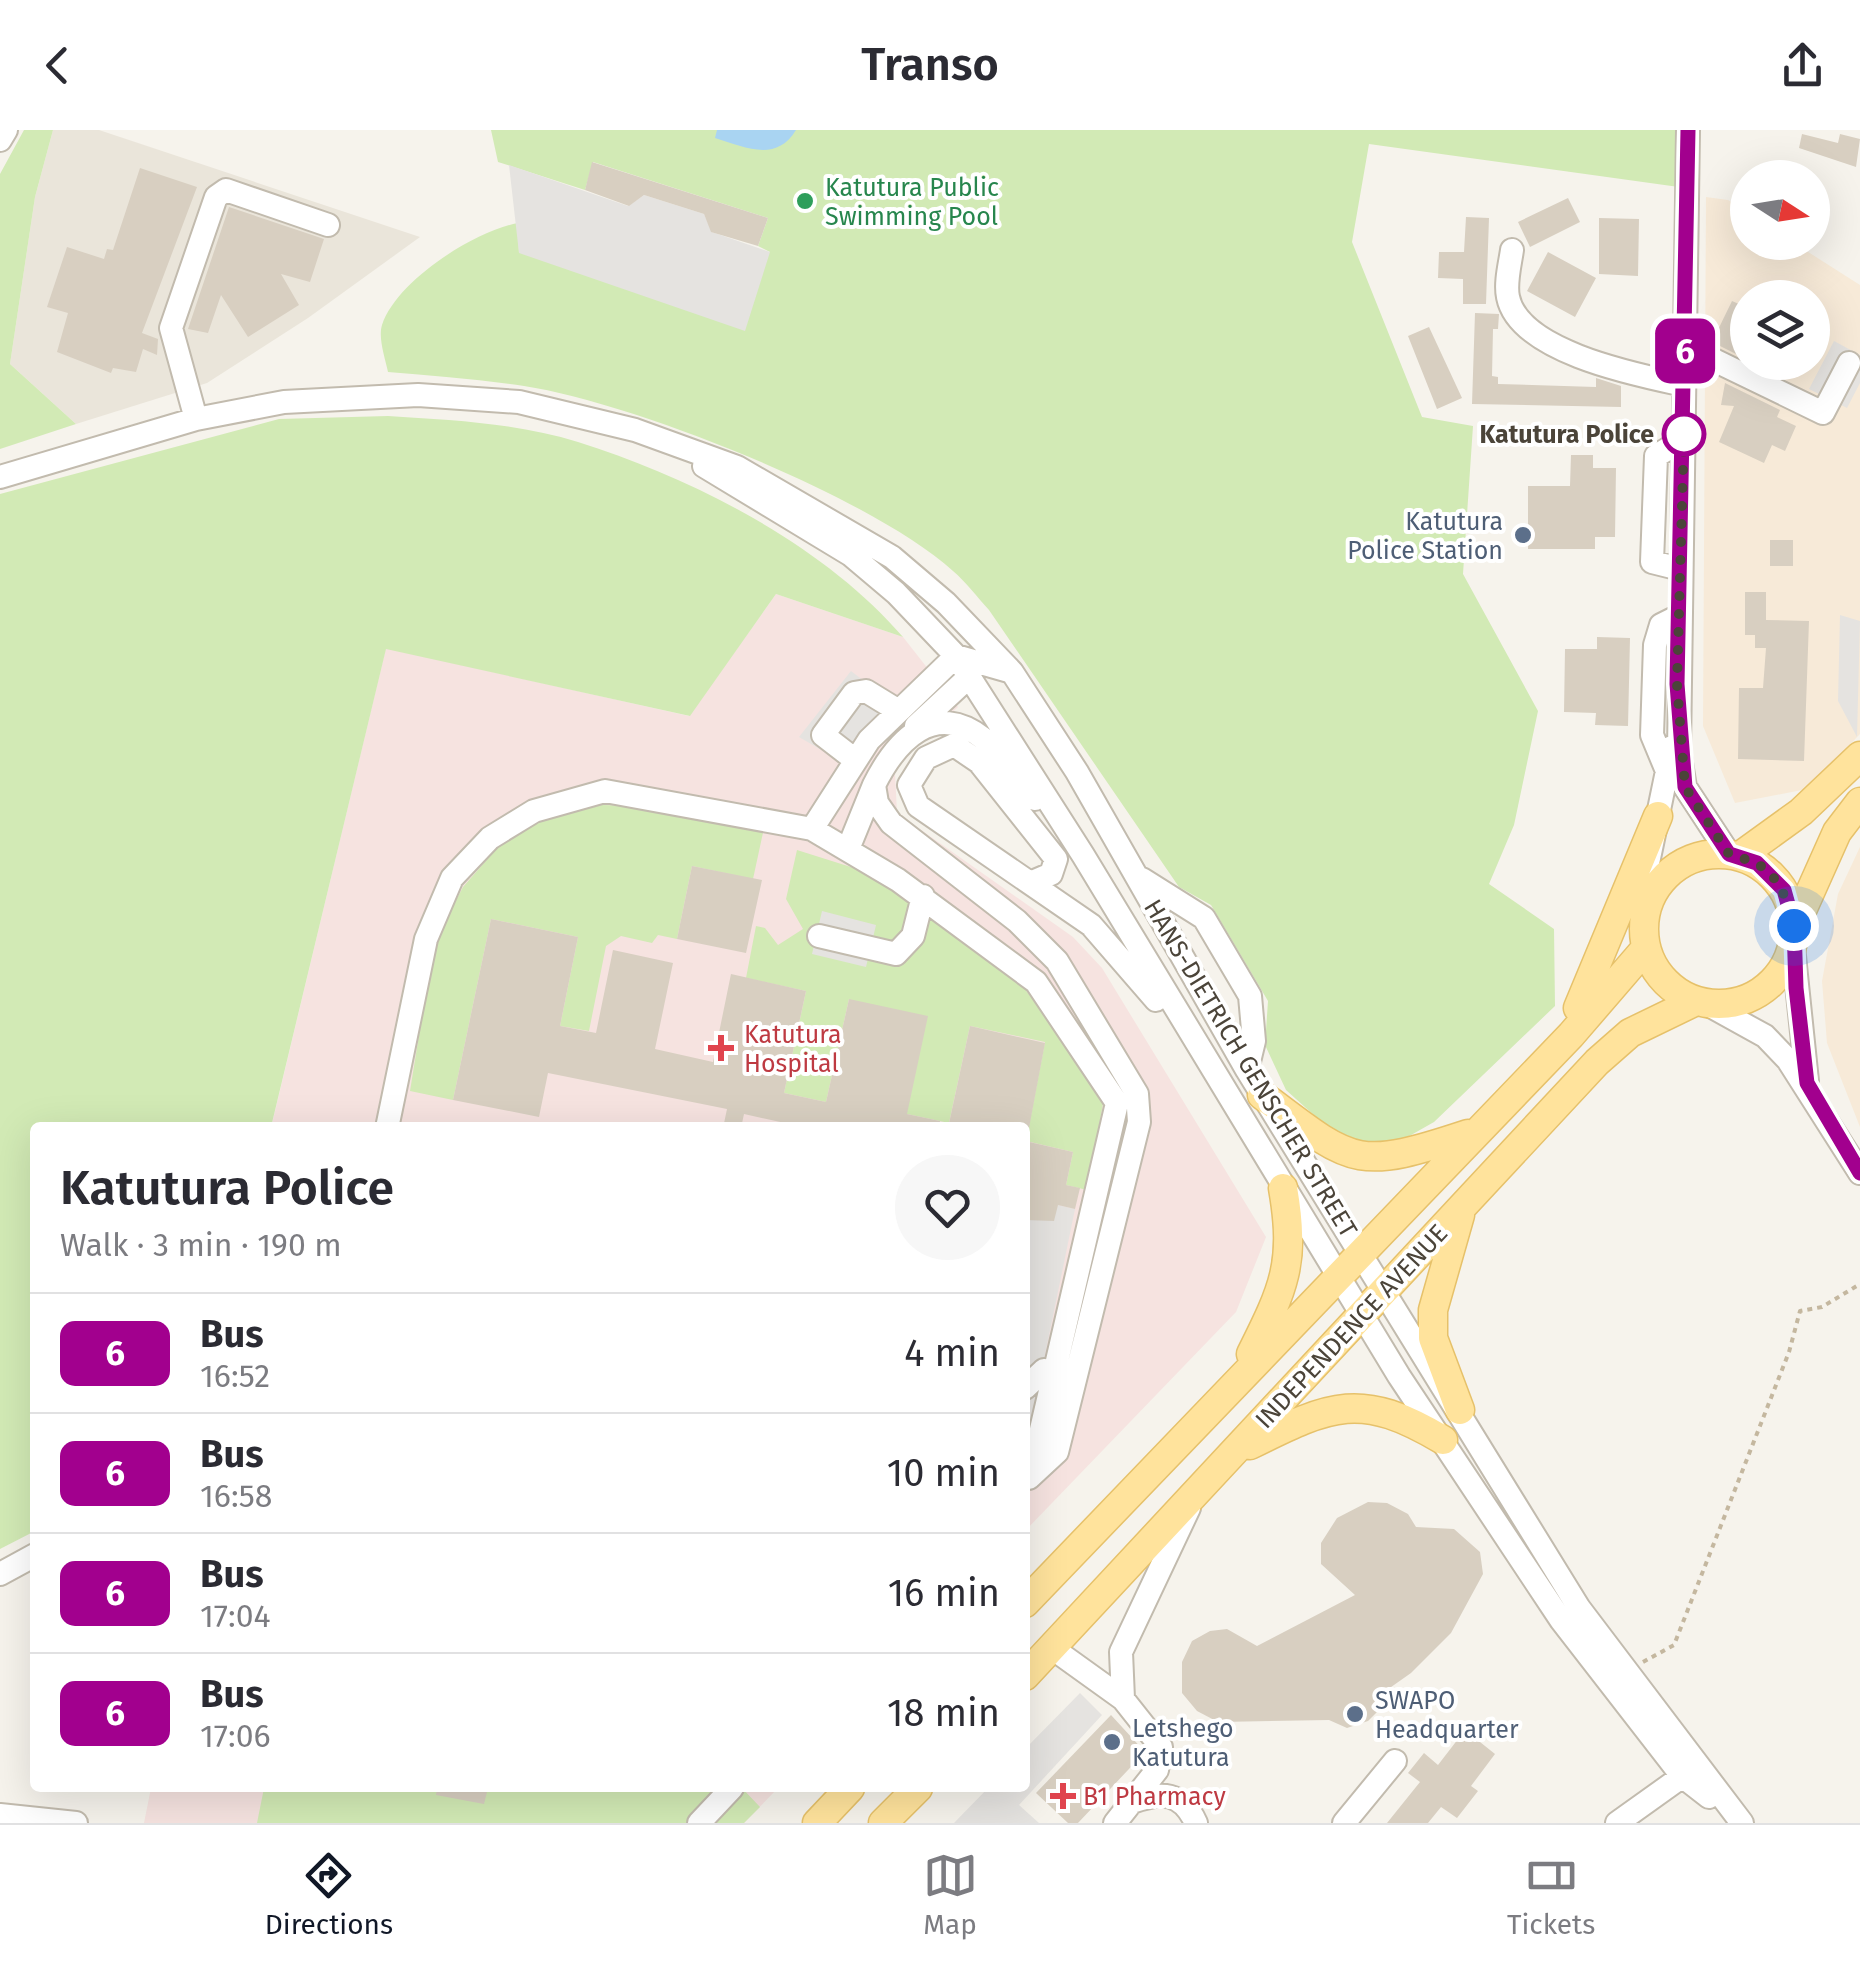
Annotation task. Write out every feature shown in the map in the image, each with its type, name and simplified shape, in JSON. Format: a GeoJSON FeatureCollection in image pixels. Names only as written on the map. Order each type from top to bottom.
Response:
{"type":"FeatureCollection","features":[{"type":"Feature","properties":{"kind":"main road"},"geometry":{"type":"LineString","coordinates":[[1734,855],[1802,812],[1860,756]]}},
{"type":"Feature","properties":{"kind":"main road","name":"INDEPENDENCE AVENUE"},"geometry":{"type":"LineString","coordinates":[[1030,1671],[1383,1286],[1462,1209],[1597,1062],[1630,1033],[1701,1002],[1726,1004],[1761,992],[1776,979],[1828,848],[1860,802]]}},
{"type":"Feature","properties":{"kind":"main road"},"geometry":{"type":"LineString","coordinates":[[1549,1057],[1605,952],[1658,816]]}},
{"type":"Feature","properties":{"kind":"main road"},"geometry":{"type":"LineString","coordinates":[[1701,1002],[1674,989],[1656,971],[1646,948],[1644,920],[1656,888],[1680,864],[1712,853],[1757,863],[1784,890],[1794,936]]}},
{"type":"Feature","properties":{"kind":"main road","name":"INDEPENDENCE AVENUE"},"geometry":{"type":"LineString","coordinates":[[1030,1597],[1549,1057],[1646,948]]}},
{"type":"Feature","properties":{"kind":"main road"},"geometry":{"type":"LineString","coordinates":[[1262,1095],[1333,1149],[1363,1156],[1394,1158],[1474,1132]]}},
{"type":"Feature","properties":{"kind":"main road"},"geometry":{"type":"LineString","coordinates":[[1239,1378],[1288,1272],[1291,1236],[1283,1188]]}},
{"type":"Feature","properties":{"kind":"main road"},"geometry":{"type":"LineString","coordinates":[[1460,1410],[1433,1338],[1433,1310],[1462,1209]]}},
{"type":"Feature","properties":{"kind":"main road"},"geometry":{"type":"LineString","coordinates":[[1233,1453],[1334,1408],[1401,1415],[1443,1440]]}},
{"type":"Feature","properties":{"kind":"main road"},"geometry":{"type":"LineString","coordinates":[[816,1823],[846,1792]]}},
{"type":"Feature","properties":{"kind":"main road"},"geometry":{"type":"LineString","coordinates":[[884,1823],[914,1792]]}},
{"type":"Feature","properties":{"kind":"street"},"geometry":{"type":"LineString","coordinates":[[0,140],[6,130]]}},
{"type":"Feature","properties":{"kind":"street"},"geometry":{"type":"LineString","coordinates":[[1688,130],[1678,714],[1685,787],[1734,855]]}},
{"type":"Feature","properties":{"kind":"street"},"geometry":{"type":"LineString","coordinates":[[196,419],[171,328],[216,196],[226,190],[328,225]]}},
{"type":"Feature","properties":{"kind":"street"},"geometry":{"type":"LineString","coordinates":[[1512,250],[1507,294],[1513,311],[1531,335],[1636,375],[1684,384]]}},
{"type":"Feature","properties":{"kind":"street"},"geometry":{"type":"LineString","coordinates":[[1685,346],[1824,412],[1849,362]]}},
{"type":"Feature","properties":{"kind":"street","name":"HANS-DIETRICH GENSCHER STREET"},"geometry":{"type":"LineString","coordinates":[[0,478],[196,419],[330,396],[418,395],[548,407],[659,438],[737,467],[840,523],[892,557],[946,603],[1012,672],[1077,772],[1262,1095],[1362,1251],[1579,1608],[1689,1771]]}},
{"type":"Feature","properties":{"kind":"street","name":"HANS-DIETRICH GENSCHER STREET"},"geometry":{"type":"LineString","coordinates":[[659,438],[851,556],[896,593],[965,664],[1360,1313],[1561,1620],[1689,1771],[1738,1819]]}},
{"type":"Feature","properties":{"kind":"street"},"geometry":{"type":"LineString","coordinates":[[946,603],[965,664]]}},
{"type":"Feature","properties":{"kind":"street"},"geometry":{"type":"LineString","coordinates":[[1667,772],[1652,735],[1655,645],[1661,625],[1679,616]]}},
{"type":"Feature","properties":{"kind":"street"},"geometry":{"type":"LineString","coordinates":[[848,849],[874,785],[906,736],[965,664]]}},
{"type":"Feature","properties":{"kind":"street"},"geometry":{"type":"LineString","coordinates":[[812,828],[854,759],[897,710],[965,664],[1012,672]]}},
{"type":"Feature","properties":{"kind":"street"},"geometry":{"type":"LineString","coordinates":[[854,759],[823,735],[854,693],[866,691],[897,710]]}},
{"type":"Feature","properties":{"kind":"street"},"geometry":{"type":"LineString","coordinates":[[1644,920],[1648,863],[1678,714]]}},
{"type":"Feature","properties":{"kind":"street"},"geometry":{"type":"LineString","coordinates":[[906,736],[935,724],[962,726],[984,740],[1083,855]]}},
{"type":"Feature","properties":{"kind":"street"},"geometry":{"type":"LineString","coordinates":[[906,736],[926,758]]}},
{"type":"Feature","properties":{"kind":"street"},"geometry":{"type":"LineString","coordinates":[[1030,883],[1051,874],[1056,858],[979,762],[954,745],[926,758],[909,785],[918,806],[1091,925],[1120,953],[1225,1090]]}},
{"type":"Feature","properties":{"kind":"street"},"geometry":{"type":"LineString","coordinates":[[874,785],[877,803],[891,824],[1016,921],[1057,961],[1137,1094],[1139,1122],[1056,1452],[1030,1478]]}},
{"type":"Feature","properties":{"kind":"street"},"geometry":{"type":"LineString","coordinates":[[388,1122],[426,940],[452,878],[490,838],[534,811],[605,791],[812,828],[923,896],[1036,982],[1117,1103],[1033,1439]]}},
{"type":"Feature","properties":{"kind":"street"},"geometry":{"type":"LineString","coordinates":[[1132,870],[1152,888],[1204,918],[1250,996],[1254,1041],[1247,1070]]}},
{"type":"Feature","properties":{"kind":"street"},"geometry":{"type":"LineString","coordinates":[[818,936],[896,954],[913,936],[923,896]]}},
{"type":"Feature","properties":{"kind":"street"},"geometry":{"type":"LineString","coordinates":[[1794,936],[1807,1083]]}},
{"type":"Feature","properties":{"kind":"street"},"geometry":{"type":"LineString","coordinates":[[1701,1002],[1766,1036],[1807,1083],[1860,1173]]}},
{"type":"Feature","properties":{"kind":"street"},"geometry":{"type":"LineString","coordinates":[[1030,1383],[1044,1370]]}},
{"type":"Feature","properties":{"kind":"street"},"geometry":{"type":"LineString","coordinates":[[1123,1699],[1121,1652],[1197,1492]]}},
{"type":"Feature","properties":{"kind":"street"},"geometry":{"type":"LineString","coordinates":[[0,1574],[30,1558]]}},
{"type":"Feature","properties":{"kind":"street"},"geometry":{"type":"LineString","coordinates":[[1052,1648],[1123,1699],[1161,1747],[1157,1770],[1115,1823]]}},
{"type":"Feature","properties":{"kind":"street"},"geometry":{"type":"LineString","coordinates":[[1344,1823],[1395,1761]]}},
{"type":"Feature","properties":{"kind":"street"},"geometry":{"type":"LineString","coordinates":[[1617,1823],[1689,1771]]}},
{"type":"Feature","properties":{"kind":"street"},"geometry":{"type":"LineString","coordinates":[[699,1823],[728,1792]]}},
{"type":"Feature","properties":{"kind":"street"},"geometry":{"type":"LineString","coordinates":[[1132,1802],[1154,1794],[1180,1798],[1196,1823]]}},
{"type":"Feature","properties":{"kind":"street"},"geometry":{"type":"LineString","coordinates":[[0,1815],[76,1823]]}},
{"type":"Feature","properties":{"kind":"path"},"geometry":{"type":"LineString","coordinates":[[1625,1672],[1674,1645],[1789,1352],[1800,1311],[1822,1307],[1860,1284]]}},
{"type":"Feature","properties":{"kind":"shaded area"},"geometry":{"type":"Polygon","coordinates":[[[53,130],[99,130],[420,237],[308,318],[207,383],[76,424],[10,364],[35,197],[53,130]]]}},
{"type":"Feature","properties":{"kind":"shaded area"},"geometry":{"type":"Polygon","coordinates":[[[509,165],[628,206],[644,195],[704,214],[712,232],[770,252],[745,331],[519,253],[509,165]]]}},
{"type":"Feature","properties":{"kind":"shaded area"},"geometry":{"type":"Polygon","coordinates":[[[1706,197],[1730,201],[1730,260],[1821,260],[1860,285],[1860,734],[1807,789],[1735,803],[1703,726],[1706,197]]]}},
{"type":"Feature","properties":{"kind":"shaded area"},"geometry":{"type":"Polygon","coordinates":[[[1834,341],[1860,355],[1860,383],[1847,408],[1809,389],[1814,380],[1830,380],[1830,349],[1834,341]]]}},
{"type":"Feature","properties":{"kind":"shaded area","name":"Katutura Hospital"},"geometry":{"type":"Polygon","coordinates":[[[776,594],[903,637],[958,707],[904,757],[895,773],[897,813],[1073,937],[1102,968],[1266,1237],[1236,1312],[1030,1526],[1030,1122],[272,1122],[386,648],[689,716],[776,594]]]}},
{"type":"Feature","properties":{"kind":"shaded area"},"geometry":{"type":"Polygon","coordinates":[[[1840,615],[1860,621],[1857,737],[1838,701],[1840,615]]]}},
{"type":"Feature","properties":{"kind":"shaded area"},"geometry":{"type":"Polygon","coordinates":[[[851,671],[890,701],[837,759],[799,737],[851,671]]]}},
{"type":"Feature","properties":{"kind":"shaded area"},"geometry":{"type":"Polygon","coordinates":[[[1860,847],[1860,1127],[1827,1043],[1822,981],[1838,894],[1860,847]]]}},
{"type":"Feature","properties":{"kind":"shaded area"},"geometry":{"type":"Polygon","coordinates":[[[822,911],[876,925],[866,967],[812,954],[822,911]]]}},
{"type":"Feature","properties":{"kind":"shaded area"},"geometry":{"type":"Polygon","coordinates":[[[1058,1205],[1075,1209],[1030,1428],[1030,1216],[1058,1205]]]}},
{"type":"Feature","properties":{"kind":"shaded area"},"geometry":{"type":"Polygon","coordinates":[[[1080,1693],[1102,1715],[1019,1805],[1039,1823],[954,1823],[984,1792],[1030,1792],[1030,1744],[1080,1693]]]}},
{"type":"Feature","properties":{"kind":"shaded area"},"geometry":{"type":"Polygon","coordinates":[[[150,1792],[774,1792],[744,1823],[144,1823],[150,1792]]]}},
{"type":"Feature","properties":{"kind":"green space"},"geometry":{"type":"Polygon","coordinates":[[[24,130],[53,130],[35,197],[10,364],[76,424],[0,449],[0,174],[24,130]]]}},
{"type":"Feature","properties":{"kind":"green space"},"geometry":{"type":"Polygon","coordinates":[[[491,130],[1688,130],[1686,188],[1369,144],[1352,242],[1422,417],[1473,426],[1463,574],[1538,711],[1514,825],[1489,884],[1554,929],[1555,1006],[1434,1122],[1397,1143],[1369,1145],[1336,1135],[1286,1090],[1265,1045],[1268,1001],[1211,905],[1179,887],[989,610],[953,571],[915,542],[866,513],[810,484],[686,432],[571,396],[524,386],[388,372],[381,330],[390,308],[420,275],[440,260],[500,228],[518,223],[519,253],[770,252],[758,246],[768,218],[593,162],[585,190],[498,162],[491,130]]]}},
{"type":"Feature","properties":{"kind":"green space"},"geometry":{"type":"Polygon","coordinates":[[[388,416],[484,423],[531,430],[622,457],[711,495],[796,544],[871,604],[903,637],[776,594],[690,716],[386,649],[272,1122],[30,1122],[30,1534],[0,1549],[0,494],[279,419],[388,416]]]}},
{"type":"Feature","properties":{"kind":"green space"},"geometry":{"type":"Polygon","coordinates":[[[602,805],[643,806],[764,828],[753,879],[692,866],[677,939],[658,935],[652,943],[621,936],[606,946],[589,1031],[560,1026],[578,937],[491,919],[453,1100],[410,1091],[434,942],[463,887],[498,847],[536,819],[602,805]]]}},
{"type":"Feature","properties":{"kind":"green space"},"geometry":{"type":"Polygon","coordinates":[[[797,850],[854,868],[930,913],[1025,989],[1096,1084],[1103,1104],[1087,1190],[1066,1185],[1073,1152],[1030,1142],[1030,1122],[1045,1042],[970,1026],[949,1122],[907,1114],[849,999],[826,1102],[784,1093],[806,991],[746,978],[756,926],[765,928],[778,945],[803,929],[786,899],[797,850]]]}},
{"type":"Feature","properties":{"kind":"green space"},"geometry":{"type":"Polygon","coordinates":[[[263,1792],[746,1792],[760,1807],[744,1823],[257,1823],[263,1792]]]}},
{"type":"Feature","properties":{"kind":"water"},"geometry":{"type":"Polygon","coordinates":[[[717,130],[796,130],[779,146],[759,150],[715,138],[717,130]]]}},
{"type":"Feature","properties":{"kind":"building"},"geometry":{"type":"Polygon","coordinates":[[[1802,134],[1838,143],[1840,134],[1860,139],[1856,167],[1799,148],[1802,134]]]}},
{"type":"Feature","properties":{"kind":"building"},"geometry":{"type":"Polygon","coordinates":[[[592,162],[768,218],[758,246],[711,232],[704,214],[644,195],[629,206],[585,190],[592,162]]]}},
{"type":"Feature","properties":{"kind":"building"},"geometry":{"type":"Polygon","coordinates":[[[140,168],[197,187],[142,333],[158,339],[157,355],[143,349],[136,372],[113,368],[111,373],[57,352],[68,313],[47,307],[67,247],[104,259],[107,249],[113,250],[140,168]]]}},
{"type":"Feature","properties":{"kind":"building"},"geometry":{"type":"Polygon","coordinates":[[[1568,198],[1580,222],[1530,247],[1518,222],[1568,198]]]}},
{"type":"Feature","properties":{"kind":"building"},"geometry":{"type":"Polygon","coordinates":[[[229,207],[324,239],[310,282],[281,274],[299,305],[248,337],[221,295],[208,333],[188,329],[229,207]]]}},
{"type":"Feature","properties":{"kind":"building"},"geometry":{"type":"Polygon","coordinates":[[[1466,217],[1489,218],[1486,304],[1463,304],[1463,279],[1438,278],[1439,252],[1464,252],[1466,217]]]}},
{"type":"Feature","properties":{"kind":"building"},"geometry":{"type":"Polygon","coordinates":[[[1599,218],[1639,219],[1638,276],[1599,274],[1599,218]]]}},
{"type":"Feature","properties":{"kind":"building"},"geometry":{"type":"Polygon","coordinates":[[[1548,252],[1596,278],[1575,317],[1527,291],[1548,252]]]}},
{"type":"Feature","properties":{"kind":"building"},"geometry":{"type":"Polygon","coordinates":[[[1730,305],[1730,351],[1712,342],[1730,305]]]}},
{"type":"Feature","properties":{"kind":"building"},"geometry":{"type":"Polygon","coordinates":[[[1475,313],[1499,314],[1498,329],[1493,329],[1492,376],[1498,377],[1498,384],[1596,387],[1596,378],[1621,386],[1621,407],[1472,404],[1475,313]]]}},
{"type":"Feature","properties":{"kind":"building"},"geometry":{"type":"Polygon","coordinates":[[[1429,327],[1462,398],[1437,409],[1408,336],[1429,327]]]}},
{"type":"Feature","properties":{"kind":"building"},"geometry":{"type":"Polygon","coordinates":[[[1725,383],[1780,410],[1777,417],[1796,426],[1785,451],[1772,445],[1764,463],[1719,442],[1734,406],[1721,405],[1725,383]]]}},
{"type":"Feature","properties":{"kind":"building"},"geometry":{"type":"Polygon","coordinates":[[[1571,455],[1593,455],[1593,468],[1616,468],[1615,537],[1595,537],[1595,549],[1528,549],[1528,486],[1570,486],[1571,455]]]}},
{"type":"Feature","properties":{"kind":"building"},"geometry":{"type":"Polygon","coordinates":[[[1770,540],[1793,540],[1793,566],[1770,566],[1770,540]]]}},
{"type":"Feature","properties":{"kind":"building"},"geometry":{"type":"Polygon","coordinates":[[[1745,592],[1766,592],[1766,620],[1809,621],[1804,761],[1738,759],[1739,688],[1763,688],[1766,648],[1755,648],[1755,635],[1745,635],[1745,592]]]}},
{"type":"Feature","properties":{"kind":"building"},"geometry":{"type":"Polygon","coordinates":[[[1597,637],[1630,638],[1628,726],[1595,725],[1596,713],[1564,712],[1565,649],[1597,649],[1597,637]]]}},
{"type":"Feature","properties":{"kind":"building"},"geometry":{"type":"Polygon","coordinates":[[[692,866],[762,880],[746,953],[677,939],[692,866]]]}},
{"type":"Feature","properties":{"kind":"building"},"geometry":{"type":"Polygon","coordinates":[[[491,919],[578,937],[560,1026],[596,1033],[613,950],[673,963],[655,1049],[713,1062],[731,974],[806,991],[784,1093],[826,1102],[849,999],[928,1016],[907,1114],[940,1121],[781,1122],[744,1114],[742,1122],[724,1122],[727,1109],[548,1073],[539,1117],[453,1100],[491,919]]]}},
{"type":"Feature","properties":{"kind":"building"},"geometry":{"type":"Polygon","coordinates":[[[970,1026],[1045,1043],[1030,1123],[949,1122],[970,1026]]]}},
{"type":"Feature","properties":{"kind":"building"},"geometry":{"type":"Polygon","coordinates":[[[1030,1142],[1073,1152],[1066,1185],[1080,1188],[1075,1209],[1058,1205],[1054,1221],[1030,1220],[1030,1142]]]}},
{"type":"Feature","properties":{"kind":"building"},"geometry":{"type":"Polygon","coordinates":[[[1368,1502],[1387,1503],[1408,1514],[1416,1527],[1454,1529],[1480,1552],[1483,1574],[1451,1633],[1411,1673],[1384,1692],[1381,1708],[1368,1721],[1347,1728],[1329,1720],[1218,1722],[1197,1711],[1182,1693],[1182,1662],[1192,1641],[1210,1631],[1227,1629],[1257,1646],[1355,1595],[1321,1564],[1321,1543],[1337,1518],[1368,1502]]]}},
{"type":"Feature","properties":{"kind":"building"},"geometry":{"type":"Polygon","coordinates":[[[1111,1715],[1145,1752],[1078,1823],[1068,1823],[1036,1793],[1111,1715]]]}},
{"type":"Feature","properties":{"kind":"building"},"geometry":{"type":"Polygon","coordinates":[[[1465,1730],[1495,1754],[1471,1786],[1478,1791],[1457,1818],[1441,1807],[1428,1823],[1387,1823],[1420,1782],[1408,1773],[1424,1753],[1438,1765],[1465,1730]]]}},
{"type":"Feature","properties":{"kind":"building"},"geometry":{"type":"Polygon","coordinates":[[[436,1792],[487,1792],[484,1804],[436,1795],[436,1792]]]}},
{"type":"Feature","properties":{"kind":"bus line","name":"6"},"geometry":{"type":"LineString","coordinates":[[1688,130],[1679,752],[1685,787],[1729,854],[1757,863],[1772,875],[1792,908],[1807,1083],[1860,1173]]}},
{"type":"Feature","properties":{"kind":"place","name":"Katutura Public Swimming Pool"},"geometry":{"type":"Point","coordinates":[805,201]}},
{"type":"Feature","properties":{"kind":"place","name":"Katutura Police"},"geometry":{"type":"Point","coordinates":[1684,434]}},
{"type":"Feature","properties":{"kind":"place","name":"Katutura Police Station"},"geometry":{"type":"Point","coordinates":[1523,535]}},
{"type":"Feature","properties":{"kind":"place","name":"Katutura Hospital"},"geometry":{"type":"Point","coordinates":[721,1048]}},
{"type":"Feature","properties":{"kind":"place","name":"SWAPO Headquarter"},"geometry":{"type":"Point","coordinates":[1355,1714]}},
{"type":"Feature","properties":{"kind":"place","name":"Letshego Katutura"},"geometry":{"type":"Point","coordinates":[1112,1742]}},
{"type":"Feature","properties":{"kind":"place","name":"B1 Pharmacy"},"geometry":{"type":"Point","coordinates":[1063,1796]}},
{"type":"Feature","properties":{"kind":"route"},"geometry":{"type":"LineString","coordinates":[[1684,434],[1677,684],[1679,752],[1685,787],[1729,854],[1757,863],[1784,890],[1794,926]]}}]}
